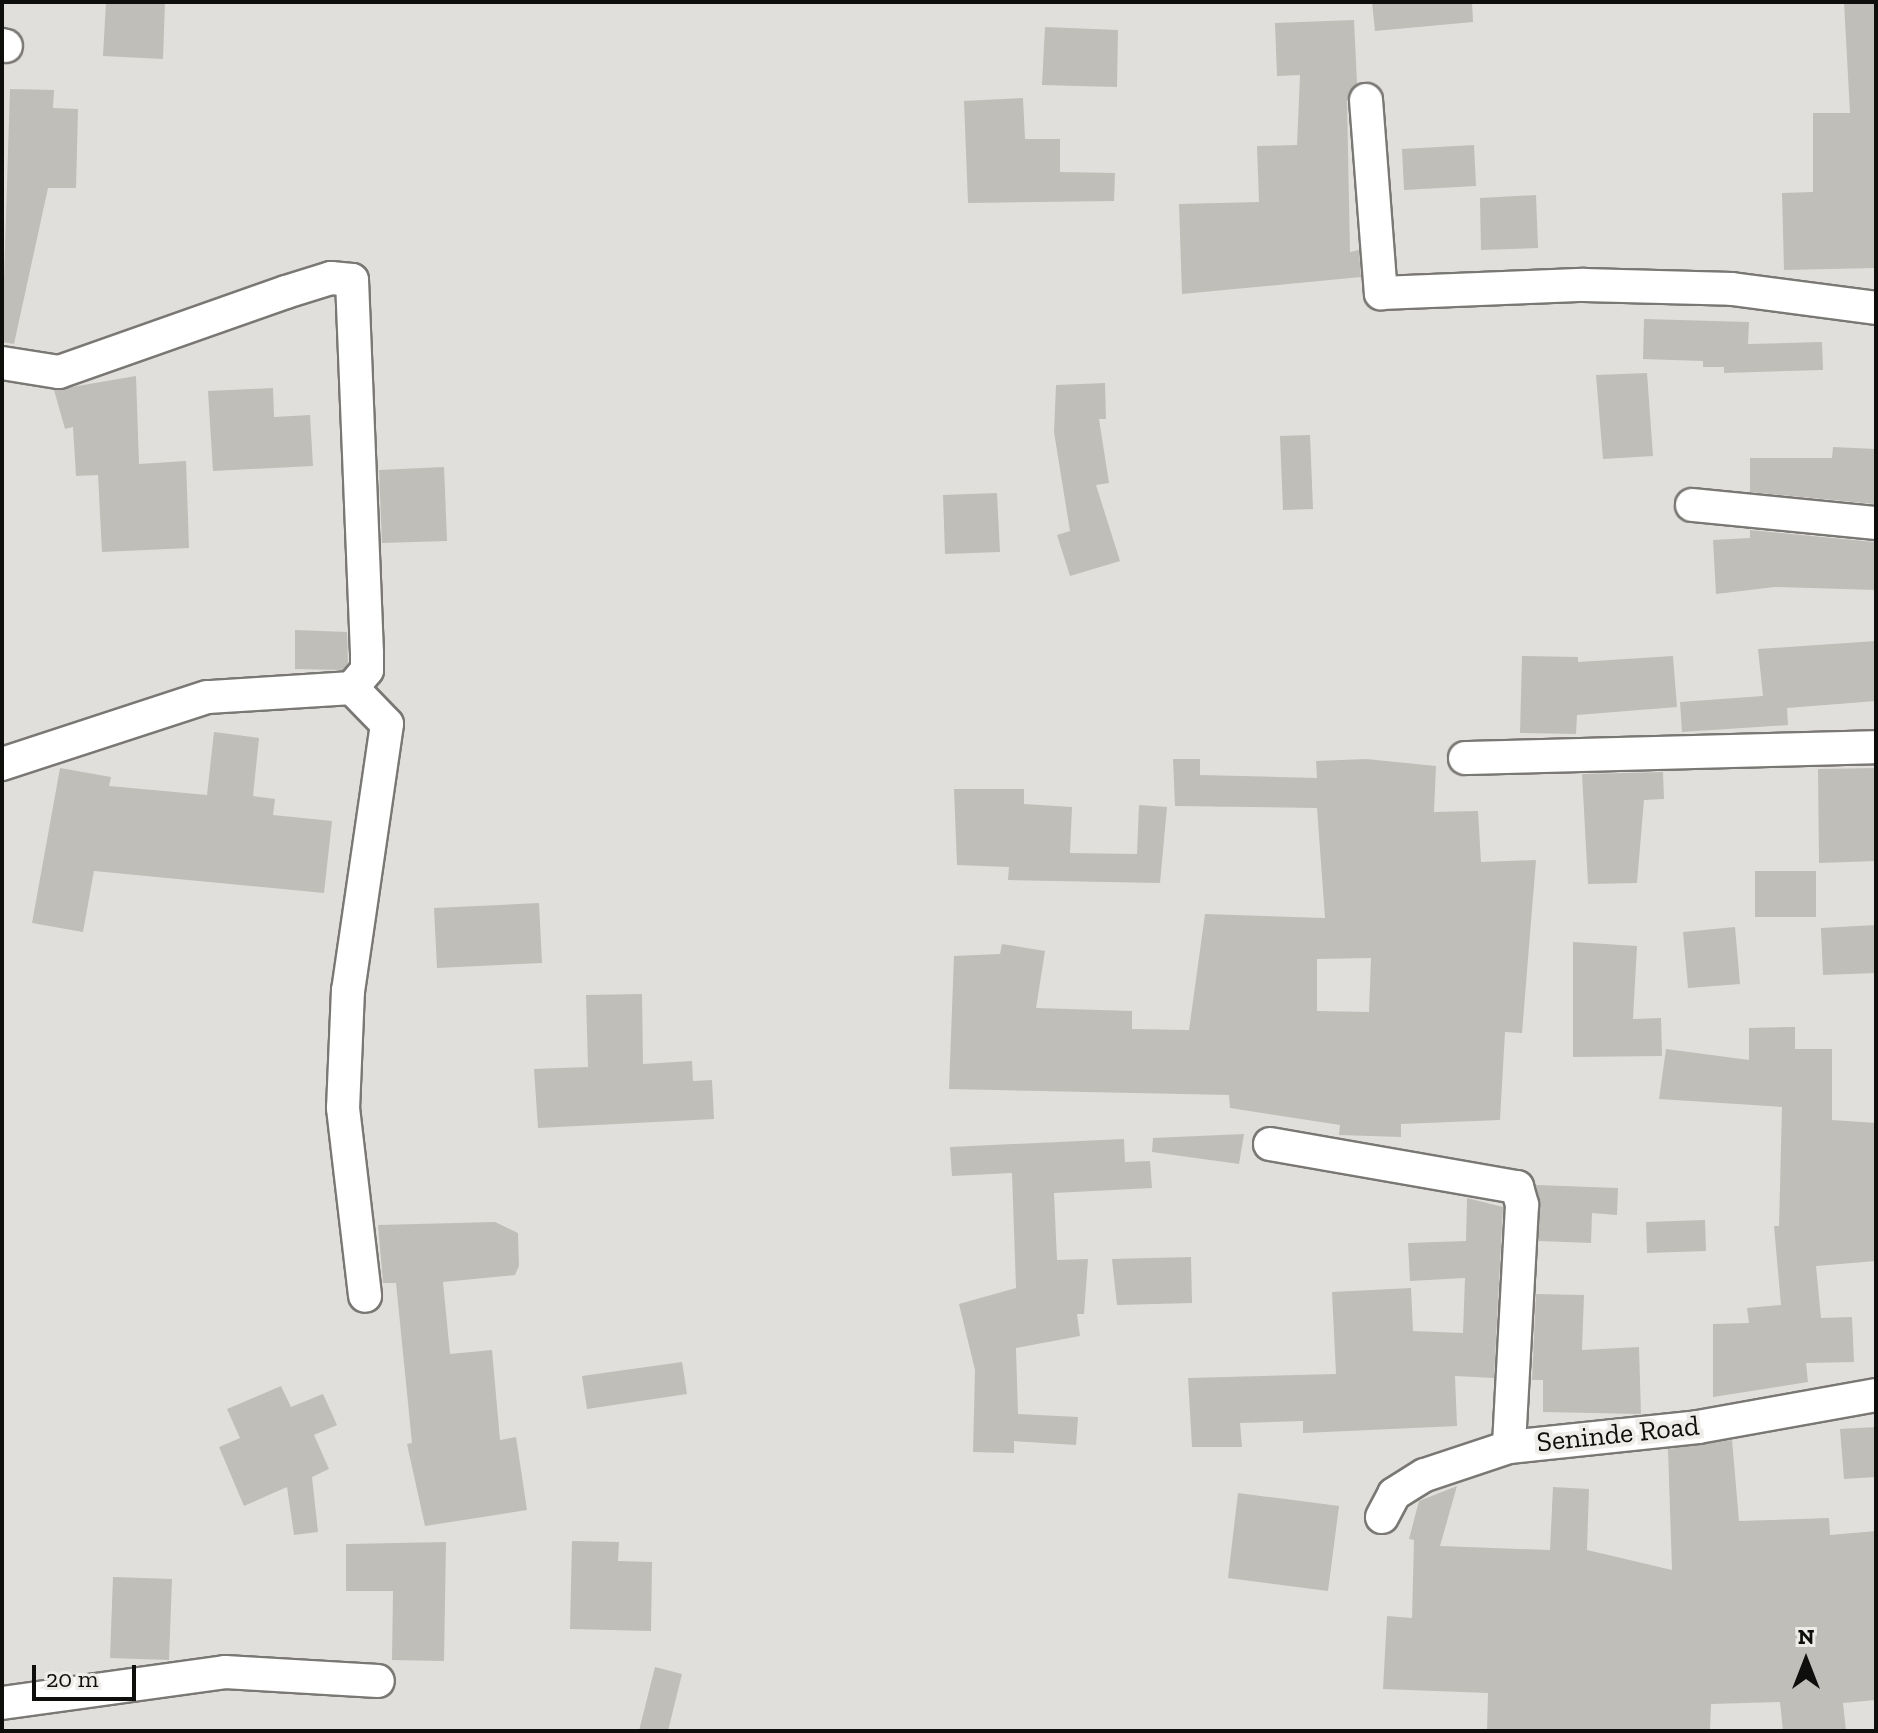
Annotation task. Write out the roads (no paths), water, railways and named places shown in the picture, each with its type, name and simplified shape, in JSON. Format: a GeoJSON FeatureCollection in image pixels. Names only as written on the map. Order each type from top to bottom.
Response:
{"type":"FeatureCollection","features":[{"type":"Feature","properties":{"kind":"street"},"geometry":{"type":"LineString","coordinates":[[1366,100],[1381,293],[1599,285],[1732,289],[1876,308]]}},
{"type":"Feature","properties":{"kind":"street"},"geometry":{"type":"LineString","coordinates":[[2,363],[59,372],[286,292],[331,278],[352,280],[367,670],[352,688],[207,697],[2,764]]}},
{"type":"Feature","properties":{"kind":"street"},"geometry":{"type":"LineString","coordinates":[[1692,505],[1876,523]]}},
{"type":"Feature","properties":{"kind":"street"},"geometry":{"type":"LineString","coordinates":[[352,688],[387,724],[348,990],[343,1108],[365,1296]]}},
{"type":"Feature","properties":{"kind":"street"},"geometry":{"type":"LineString","coordinates":[[1465,758],[1876,747]]}},
{"type":"Feature","properties":{"kind":"street"},"geometry":{"type":"LineString","coordinates":[[1270,1144],[1517,1187],[1522,1205],[1509,1447]]}},
{"type":"Feature","properties":{"kind":"street","name":"Seninde Road"},"geometry":{"type":"LineString","coordinates":[[1382,1517],[1394,1494],[1425,1475],[1509,1447],[1698,1427],[1876,1395]]}},
{"type":"Feature","properties":{"kind":"street"},"geometry":{"type":"LineString","coordinates":[[2,1703],[225,1672],[378,1681]]}}]}
